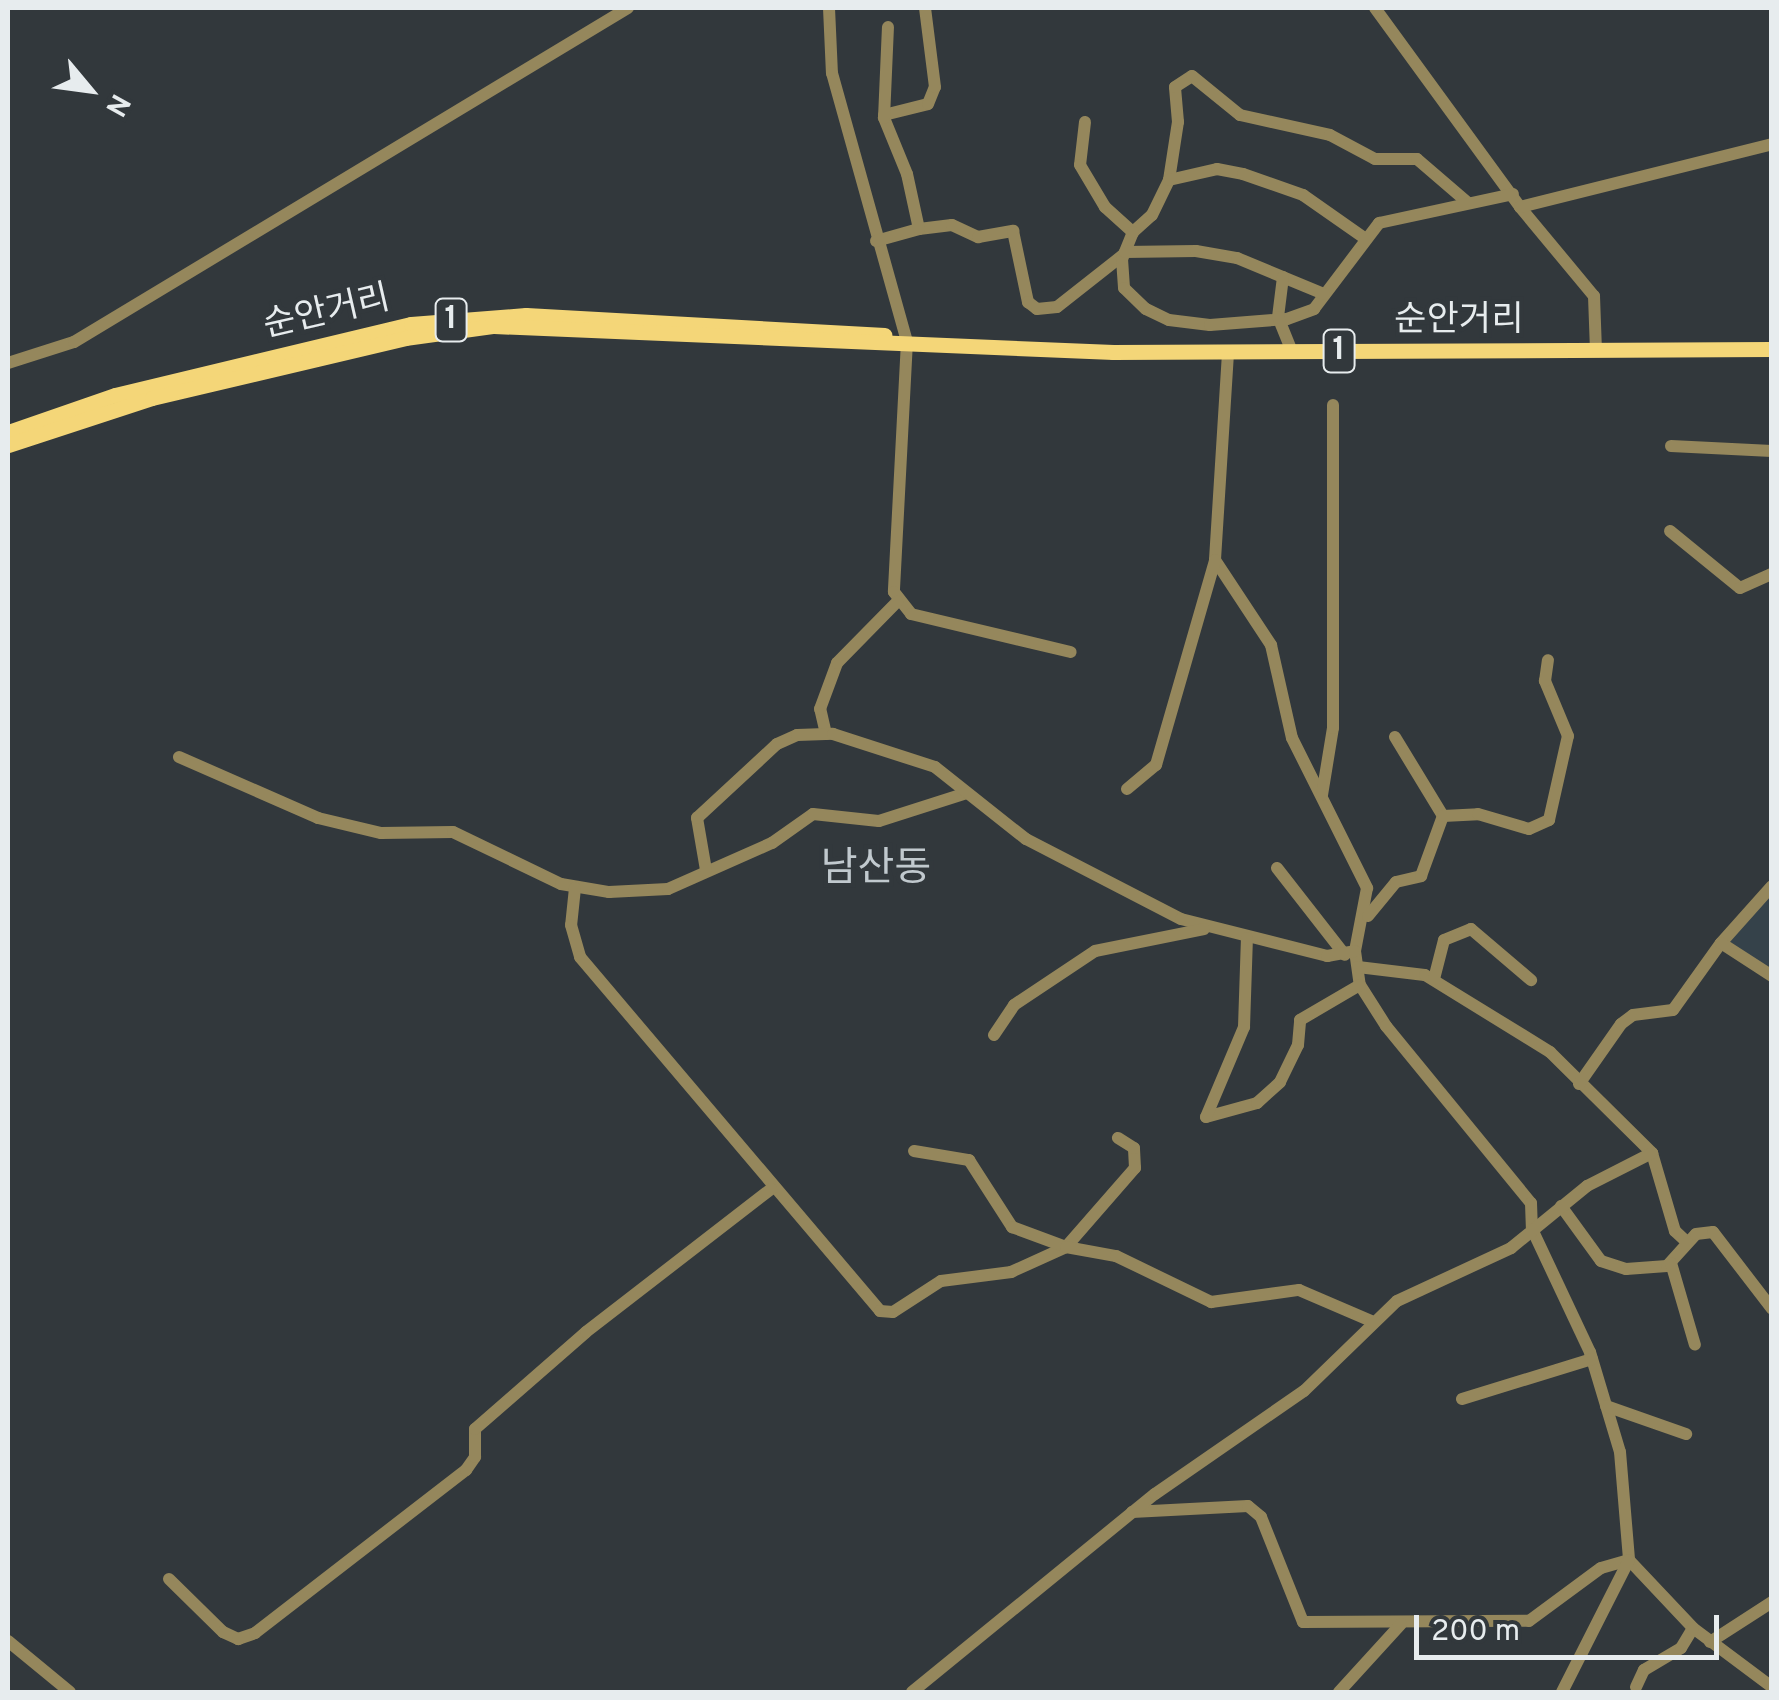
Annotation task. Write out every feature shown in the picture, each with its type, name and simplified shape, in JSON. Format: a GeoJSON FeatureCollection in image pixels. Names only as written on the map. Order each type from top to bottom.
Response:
{"type":"FeatureCollection","features":[{"type":"Feature","properties":{"kind":"main road","name":"순안거리"},"geometry":{"type":"LineString","coordinates":[[8,432],[115,395],[274,356],[470,318],[866,330],[908,341]]}},
{"type":"Feature","properties":{"kind":"main road","name":"순안거리"},"geometry":{"type":"LineString","coordinates":[[8,445],[152,398],[456,330],[1228,353],[1772,349]]}},
{"type":"Feature","properties":{"kind":"street"},"geometry":{"type":"LineString","coordinates":[[8,362],[74,342],[628,8]]}},
{"type":"Feature","properties":{"kind":"street"},"geometry":{"type":"LineString","coordinates":[[826,734],[820,709],[836,663],[897,602],[908,341],[876,240],[832,73],[829,8]]}},
{"type":"Feature","properties":{"kind":"street"},"geometry":{"type":"LineString","coordinates":[[884,116],[928,104],[935,88],[926,8]]}},
{"type":"Feature","properties":{"kind":"street"},"geometry":{"type":"LineString","coordinates":[[1375,8],[1520,207],[1594,296],[1596,350]]}},
{"type":"Feature","properties":{"kind":"street"},"geometry":{"type":"LineString","coordinates":[[888,28],[884,116],[907,174],[918,229]]}},
{"type":"Feature","properties":{"kind":"street"},"geometry":{"type":"LineString","coordinates":[[1467,202],[1417,160],[1375,158],[1330,135],[1240,115],[1192,76],[1175,87],[1178,122],[1169,180],[1152,215],[1132,232],[1124,254],[1124,288],[1169,320],[1210,325],[1314,309],[1362,237],[1378,222],[1513,194]]}},
{"type":"Feature","properties":{"kind":"street"},"geometry":{"type":"LineString","coordinates":[[1086,122],[1080,165],[1104,207],[1132,232]]}},
{"type":"Feature","properties":{"kind":"street"},"geometry":{"type":"LineString","coordinates":[[1520,207],[1772,144]]}},
{"type":"Feature","properties":{"kind":"street"},"geometry":{"type":"LineString","coordinates":[[1169,180],[1218,169],[1243,174],[1303,196],[1362,237]]}},
{"type":"Feature","properties":{"kind":"street"},"geometry":{"type":"LineString","coordinates":[[876,240],[952,225],[978,237],[1013,231],[1028,302],[1037,309],[1057,308],[1124,254],[1196,251],[1283,277],[1324,294]]}},
{"type":"Feature","properties":{"kind":"street"},"geometry":{"type":"LineString","coordinates":[[1283,277],[1278,317],[1292,351]]}},
{"type":"Feature","properties":{"kind":"street"},"geometry":{"type":"LineString","coordinates":[[1127,789],[1156,764],[1215,560],[1228,353]]}},
{"type":"Feature","properties":{"kind":"street"},"geometry":{"type":"LineString","coordinates":[[1322,795],[1333,728],[1332,405]]}},
{"type":"Feature","properties":{"kind":"street"},"geometry":{"type":"LineString","coordinates":[[1671,446],[1772,452]]}},
{"type":"Feature","properties":{"kind":"street"},"geometry":{"type":"LineString","coordinates":[[1670,530],[1740,588],[1772,574]]}},
{"type":"Feature","properties":{"kind":"street"},"geometry":{"type":"LineString","coordinates":[[1215,560],[1270,645],[1292,738],[1363,877],[1366,918]]}},
{"type":"Feature","properties":{"kind":"street"},"geometry":{"type":"LineString","coordinates":[[897,602],[911,614],[1071,652]]}},
{"type":"Feature","properties":{"kind":"street"},"geometry":{"type":"LineString","coordinates":[[1444,816],[1478,814],[1520,829],[1540,828],[1549,820],[1568,736],[1544,682],[1548,660]]}},
{"type":"Feature","properties":{"kind":"street"},"geometry":{"type":"LineString","coordinates":[[706,870],[697,818],[764,752],[797,735],[826,734],[923,762],[1036,845],[1206,928],[1350,953]]}},
{"type":"Feature","properties":{"kind":"street"},"geometry":{"type":"LineString","coordinates":[[1395,737],[1444,816]]}},
{"type":"Feature","properties":{"kind":"street"},"geometry":{"type":"LineString","coordinates":[[179,757],[318,818],[382,833],[453,832],[575,888],[654,894],[772,843],[805,816],[879,821],[967,793]]}},
{"type":"Feature","properties":{"kind":"street"},"geometry":{"type":"LineString","coordinates":[[1350,953],[1366,918],[1396,882],[1420,876],[1444,816]]}},
{"type":"Feature","properties":{"kind":"street"},"geometry":{"type":"LineString","coordinates":[[1278,868],[1350,953],[1358,967],[1360,985],[1415,1063],[1517,1179],[1531,1202],[1532,1229],[1592,1359],[1620,1452],[1629,1560],[1562,1692]]}},
{"type":"Feature","properties":{"kind":"street"},"geometry":{"type":"LineString","coordinates":[[1579,1084],[1621,1024],[1633,1015],[1673,1010],[1721,943],[1772,886]]}},
{"type":"Feature","properties":{"kind":"street"},"geometry":{"type":"LineString","coordinates":[[575,888],[570,925],[580,957],[872,1306],[886,1313],[941,1280],[1011,1272],[1066,1247],[1135,1168],[1134,1148],[1118,1138]]}},
{"type":"Feature","properties":{"kind":"street"},"geometry":{"type":"LineString","coordinates":[[994,1035],[1014,1005],[1095,951],[1206,928]]}},
{"type":"Feature","properties":{"kind":"street"},"geometry":{"type":"LineString","coordinates":[[1434,979],[1444,940],[1471,929],[1531,980]]}},
{"type":"Feature","properties":{"kind":"street"},"geometry":{"type":"LineString","coordinates":[[1248,938],[1244,1027],[1206,1117],[1257,1103],[1280,1082],[1298,1046],[1300,1020],[1360,985]]}},
{"type":"Feature","properties":{"kind":"street"},"geometry":{"type":"LineString","coordinates":[[1721,943],[1772,976]]}},
{"type":"Feature","properties":{"kind":"street"},"geometry":{"type":"LineString","coordinates":[[1358,967],[1434,979],[1550,1052],[1652,1152],[1676,1231],[1688,1242]]}},
{"type":"Feature","properties":{"kind":"street"},"geometry":{"type":"LineString","coordinates":[[914,1150],[969,1160],[1012,1227],[1066,1247],[1116,1256],[1211,1302],[1299,1290],[1371,1321]]}},
{"type":"Feature","properties":{"kind":"street"},"geometry":{"type":"LineString","coordinates":[[912,1692],[1132,1512],[1304,1391],[1371,1321],[1424,1285],[1511,1248],[1611,1170],[1652,1152]]}},
{"type":"Feature","properties":{"kind":"street"},"geometry":{"type":"LineString","coordinates":[[169,1579],[223,1632],[238,1639],[255,1633],[466,1470],[475,1456],[475,1429],[586,1332],[772,1189]]}},
{"type":"Feature","properties":{"kind":"street"},"geometry":{"type":"LineString","coordinates":[[1561,1206],[1602,1261],[1626,1270],[1671,1263],[1688,1242],[1704,1231],[1719,1236],[1772,1309]]}},
{"type":"Feature","properties":{"kind":"street"},"geometry":{"type":"LineString","coordinates":[[1671,1263],[1695,1346]]}},
{"type":"Feature","properties":{"kind":"street"},"geometry":{"type":"LineString","coordinates":[[1462,1398],[1592,1359]]}},
{"type":"Feature","properties":{"kind":"street"},"geometry":{"type":"LineString","coordinates":[[1606,1406],[1686,1434]]}},
{"type":"Feature","properties":{"kind":"street"},"geometry":{"type":"LineString","coordinates":[[1132,1512],[1248,1506],[1261,1517],[1303,1622],[1529,1622],[1601,1568],[1629,1560]]}},
{"type":"Feature","properties":{"kind":"street"},"geometry":{"type":"LineString","coordinates":[[1629,1560],[1693,1628],[1772,1687]]}},
{"type":"Feature","properties":{"kind":"street"},"geometry":{"type":"LineString","coordinates":[[1710,1642],[1772,1602]]}},
{"type":"Feature","properties":{"kind":"street"},"geometry":{"type":"LineString","coordinates":[[1339,1692],[1401,1624]]}},
{"type":"Feature","properties":{"kind":"street"},"geometry":{"type":"LineString","coordinates":[[1636,1687],[1644,1670],[1681,1648],[1693,1628]]}},
{"type":"Feature","properties":{"kind":"street"},"geometry":{"type":"LineString","coordinates":[[8,1641],[70,1692]]}},
{"type":"Feature","properties":{"kind":"shaded area"},"geometry":{"type":"Polygon","coordinates":[[[1771,886],[1771,976],[1721,943],[1771,886]]]}},
{"type":"Feature","properties":{"kind":"district","name":"남산동"},"geometry":{"type":"Point","coordinates":[876,870]}}]}
